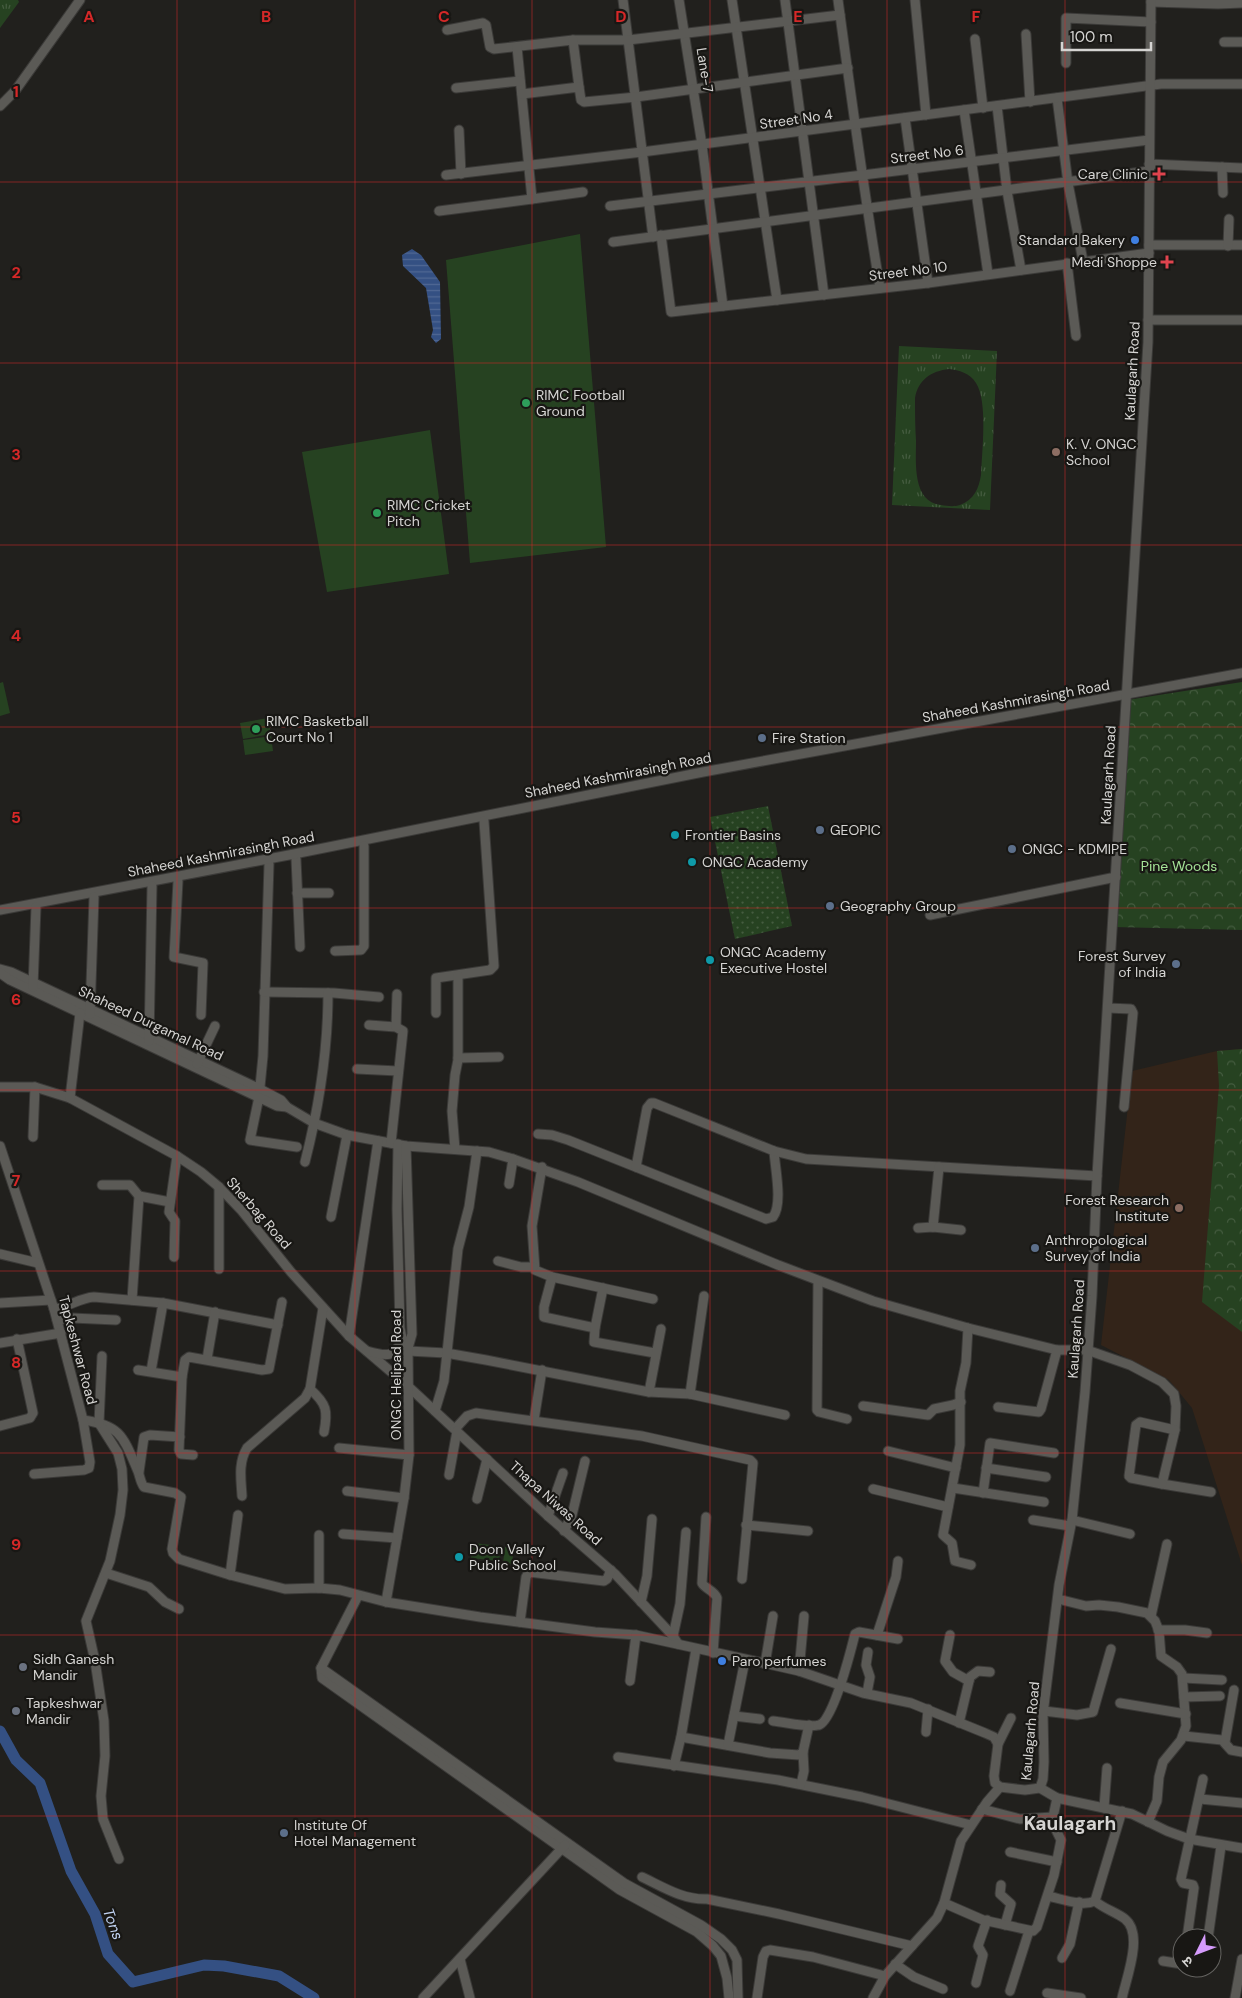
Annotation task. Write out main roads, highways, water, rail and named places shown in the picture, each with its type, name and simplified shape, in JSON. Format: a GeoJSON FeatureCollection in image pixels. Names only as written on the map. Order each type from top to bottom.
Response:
{"type":"FeatureCollection","features":[{"type":"Feature","properties":{"kind":"water"},"geometry":{"type":"Polygon","coordinates":[[[412,249],[421,255],[440,282],[441,339],[436,343],[431,337],[433,330],[426,288],[403,266],[402,255],[412,249]]]}},
{"type":"Feature","properties":{"kind":"waterway","name":"Tons"},"geometry":{"type":"LineString","coordinates":[[0,1731],[16,1760],[40,1783],[71,1871],[95,1914],[108,1954],[133,1982],[204,1965],[224,1966],[279,1976],[314,1998]]}},
{"type":"Feature","properties":{"kind":"place","name":"Care Clinic"},"geometry":{"type":"Point","coordinates":[1159,174]}},
{"type":"Feature","properties":{"kind":"place","name":"Standard Bakery"},"geometry":{"type":"Point","coordinates":[1135,240]}},
{"type":"Feature","properties":{"kind":"place","name":"Medi Shoppe"},"geometry":{"type":"Point","coordinates":[1167,262]}},
{"type":"Feature","properties":{"kind":"place","name":"RIMC Football Ground"},"geometry":{"type":"Point","coordinates":[526,403]}},
{"type":"Feature","properties":{"kind":"place","name":"K. V. ONGC School"},"geometry":{"type":"Point","coordinates":[1056,452]}},
{"type":"Feature","properties":{"kind":"place","name":"RIMC Cricket Pitch"},"geometry":{"type":"Point","coordinates":[377,513]}},
{"type":"Feature","properties":{"kind":"place","name":"RIMC Basketball Court No 1"},"geometry":{"type":"Point","coordinates":[256,729]}},
{"type":"Feature","properties":{"kind":"place","name":"Fire Station"},"geometry":{"type":"Point","coordinates":[762,738]}},
{"type":"Feature","properties":{"kind":"place","name":"GEOPIC"},"geometry":{"type":"Point","coordinates":[820,830]}},
{"type":"Feature","properties":{"kind":"place","name":"Frontier Basins"},"geometry":{"type":"Point","coordinates":[675,835]}},
{"type":"Feature","properties":{"kind":"place","name":"ONGC - KDMIPE"},"geometry":{"type":"Point","coordinates":[1012,849]}},
{"type":"Feature","properties":{"kind":"place","name":"ONGC Academy"},"geometry":{"type":"Point","coordinates":[692,862]}},
{"type":"Feature","properties":{"kind":"place","name":"Geography Group"},"geometry":{"type":"Point","coordinates":[830,906]}},
{"type":"Feature","properties":{"kind":"place","name":"ONGC Academy Executive Hostel"},"geometry":{"type":"Point","coordinates":[710,960]}},
{"type":"Feature","properties":{"kind":"place","name":"Forest Survey of India"},"geometry":{"type":"Point","coordinates":[1176,964]}},
{"type":"Feature","properties":{"kind":"place","name":"Forest Research Institute"},"geometry":{"type":"Point","coordinates":[1179,1208]}},
{"type":"Feature","properties":{"kind":"place","name":"Anthropological Survey of India"},"geometry":{"type":"Point","coordinates":[1035,1248]}},
{"type":"Feature","properties":{"kind":"place","name":"Doon Valley Public School"},"geometry":{"type":"Point","coordinates":[459,1557]}},
{"type":"Feature","properties":{"kind":"place","name":"Paro perfumes"},"geometry":{"type":"Point","coordinates":[722,1661]}},
{"type":"Feature","properties":{"kind":"place","name":"Sidh Ganesh Mandir"},"geometry":{"type":"Point","coordinates":[23,1667]}},
{"type":"Feature","properties":{"kind":"place","name":"Tapkeshwar Mandir"},"geometry":{"type":"Point","coordinates":[16,1711]}},
{"type":"Feature","properties":{"kind":"place","name":"Institute Of Hotel Management"},"geometry":{"type":"Point","coordinates":[284,1833]}},
{"type":"Feature","properties":{"kind":"district","name":"Kaulagarh"},"geometry":{"type":"Point","coordinates":[1070,1823]}},
{"type":"Feature","properties":{"kind":"park label","name":"Pine Woods"},"geometry":{"type":"Point","coordinates":[1179,866]}}]}
